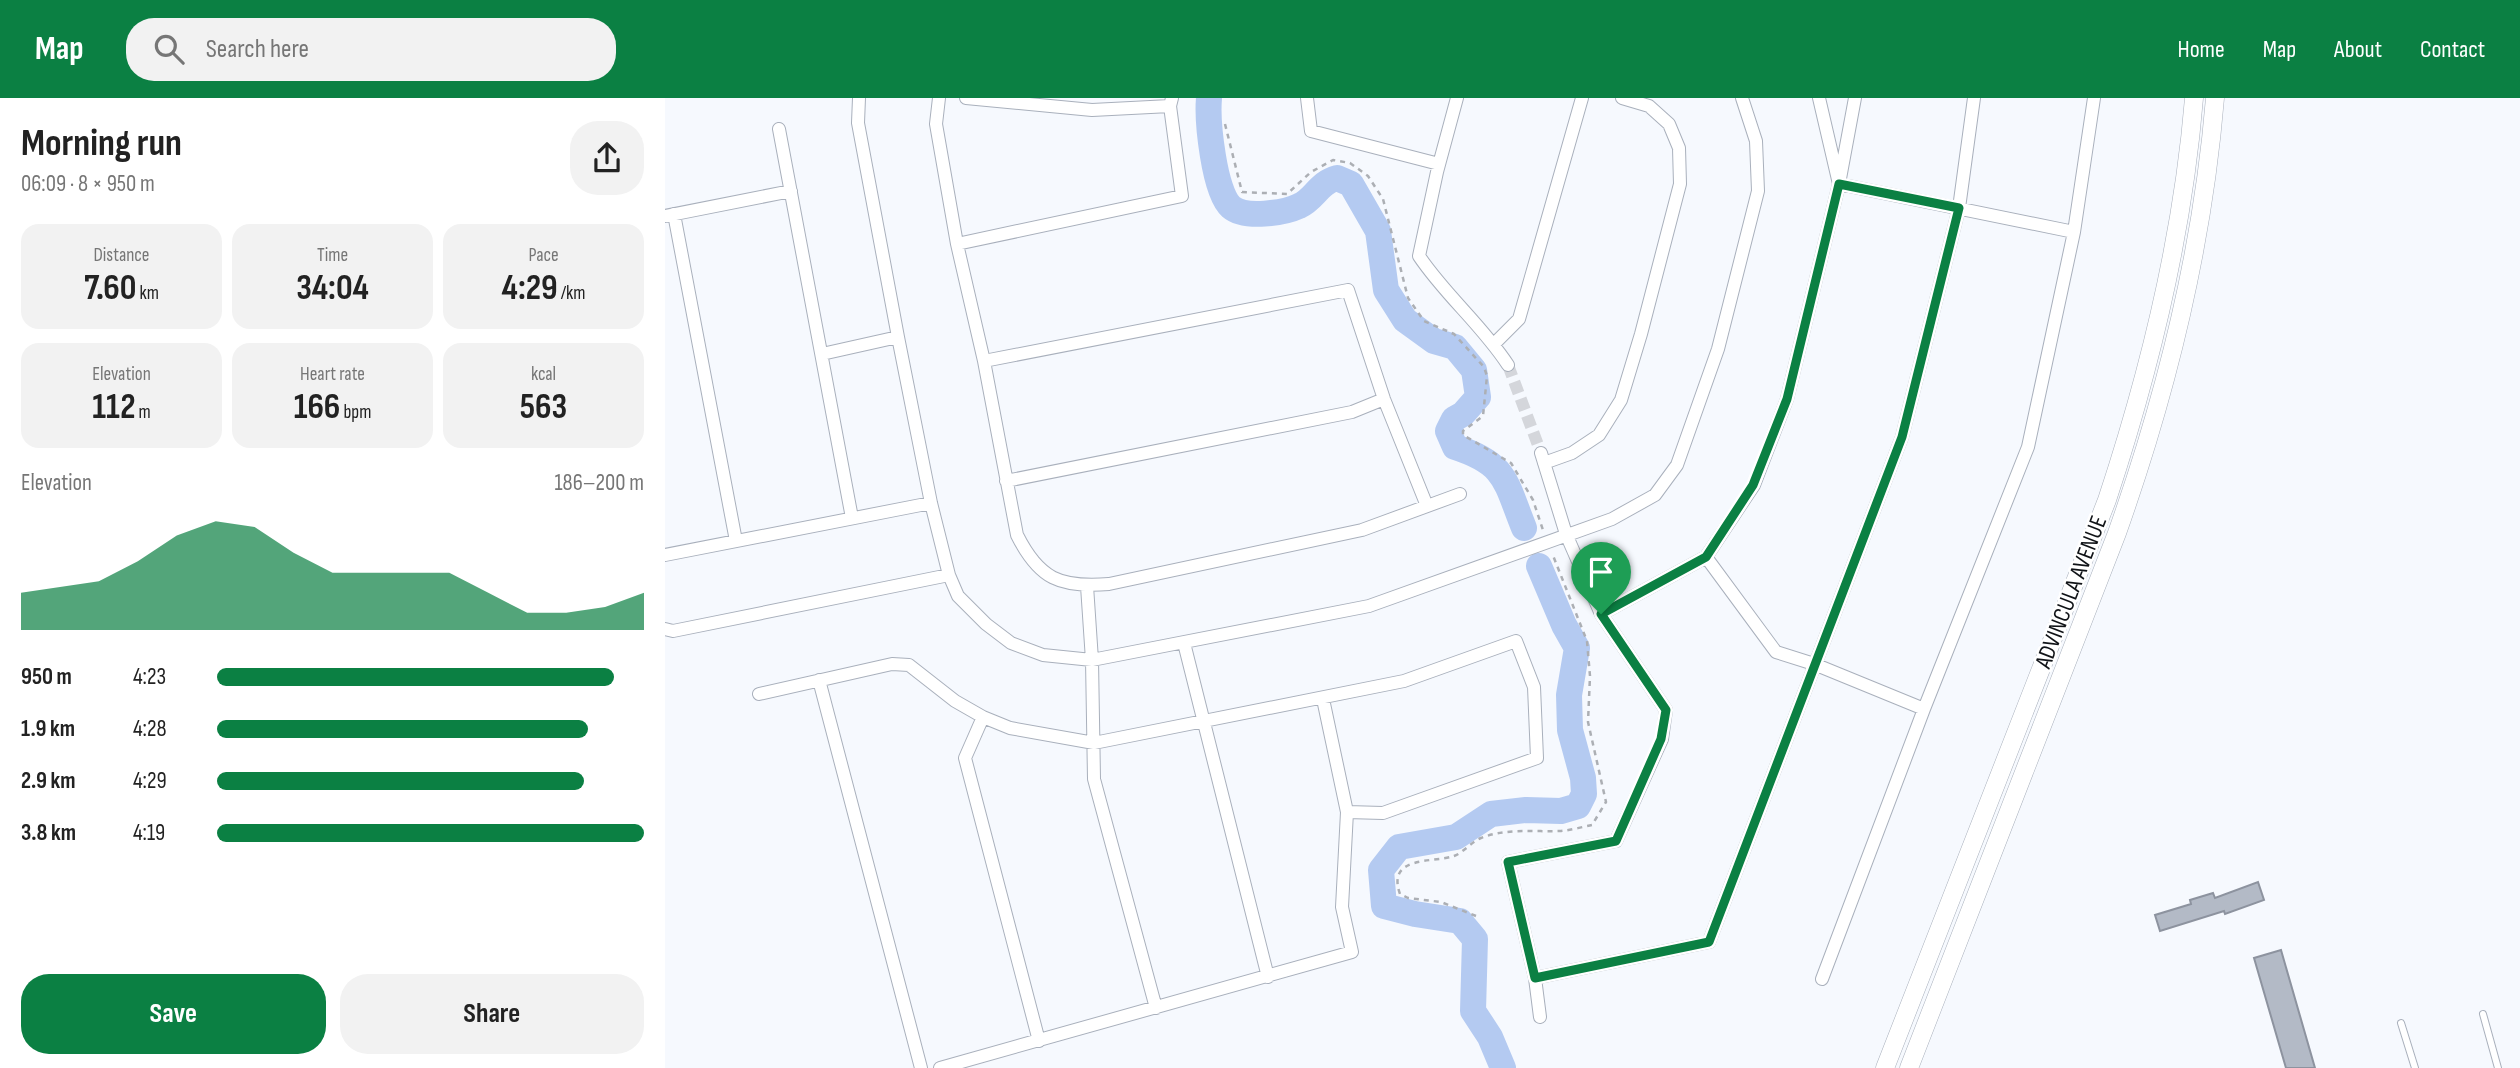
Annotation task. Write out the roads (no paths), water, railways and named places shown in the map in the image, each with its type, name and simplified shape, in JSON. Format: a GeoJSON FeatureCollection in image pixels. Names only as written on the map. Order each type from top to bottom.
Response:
{"type":"FeatureCollection","features":[{"type":"Feature","properties":{"kind":"main road","name":"ADVINCULA AVENUE"},"geometry":{"type":"LineString","coordinates":[[1885,1068],[2107,500],[2124,448],[2169,270],[2195,98]]}},
{"type":"Feature","properties":{"kind":"main road","name":"ADVINCULA AVENUE"},"geometry":{"type":"LineString","coordinates":[[1909,1068],[2117,533],[2143,459],[2169,363],[2192,257],[2215,98]]}},
{"type":"Feature","properties":{"kind":"main road"},"geometry":{"type":"LineString","coordinates":[[1931,950],[1952,957]]}},
{"type":"Feature","properties":{"kind":"street"},"geometry":{"type":"LineString","coordinates":[[859,98],[858,123],[898,337],[931,503],[949,575],[958,596],[986,624],[1011,643],[1043,655],[1092,660],[1369,606],[1612,519],[1655,495],[1677,465],[1718,349],[1758,191],[1756,141],[1742,98]]}},
{"type":"Feature","properties":{"kind":"street"},"geometry":{"type":"LineString","coordinates":[[939,98],[936,124],[957,244],[984,361],[1017,535],[1028,558],[1041,570],[1065,583],[1087,586],[1109,584],[1362,530],[1459,494]]}},
{"type":"Feature","properties":{"kind":"street"},"geometry":{"type":"LineString","coordinates":[[957,244],[1182,196],[1171,102],[1092,110],[966,98]]}},
{"type":"Feature","properties":{"kind":"street"},"geometry":{"type":"LineString","coordinates":[[1307,98],[1311,131],[1439,164]]}},
{"type":"Feature","properties":{"kind":"street"},"geometry":{"type":"LineString","coordinates":[[1457,98],[1419,256],[1433,277],[1494,344],[1507,365]]}},
{"type":"Feature","properties":{"kind":"street"},"geometry":{"type":"LineString","coordinates":[[1494,344],[1519,319],[1583,98]]}},
{"type":"Feature","properties":{"kind":"street"},"geometry":{"type":"LineString","coordinates":[[1540,1017],[1535,978],[1508,862],[1616,841],[1661,739],[1666,710],[1601,614],[1566,534],[1543,458],[1572,453],[1599,435],[1621,400],[1680,184],[1679,148],[1669,124],[1652,102],[1622,98]]}},
{"type":"Feature","properties":{"kind":"street"},"geometry":{"type":"LineString","coordinates":[[1819,98],[1839,184]]}},
{"type":"Feature","properties":{"kind":"street"},"geometry":{"type":"LineString","coordinates":[[1601,614],[1706,557],[1753,485],[1787,399],[1839,184],[1856,98]]}},
{"type":"Feature","properties":{"kind":"street"},"geometry":{"type":"LineString","coordinates":[[1535,978],[1709,942],[1902,437],[1959,208],[1974,98]]}},
{"type":"Feature","properties":{"kind":"street"},"geometry":{"type":"LineString","coordinates":[[1822,979],[1924,709],[2028,447],[2074,232],[2094,98]]}},
{"type":"Feature","properties":{"kind":"street"},"geometry":{"type":"LineString","coordinates":[[779,129],[852,518]]}},
{"type":"Feature","properties":{"kind":"street"},"geometry":{"type":"LineString","coordinates":[[1839,184],[2074,232]]}},
{"type":"Feature","properties":{"kind":"street"},"geometry":{"type":"LineString","coordinates":[[736,541],[669,215],[791,191]]}},
{"type":"Feature","properties":{"kind":"street"},"geometry":{"type":"LineString","coordinates":[[984,361],[1348,289],[1384,398],[1427,506]]}},
{"type":"Feature","properties":{"kind":"street"},"geometry":{"type":"LineString","coordinates":[[821,354],[898,337]]}},
{"type":"Feature","properties":{"kind":"street"},"geometry":{"type":"LineString","coordinates":[[1006,481],[1352,412],[1384,398]]}},
{"type":"Feature","properties":{"kind":"street"},"geometry":{"type":"LineString","coordinates":[[665,555],[931,503]]}},
{"type":"Feature","properties":{"kind":"street"},"geometry":{"type":"LineString","coordinates":[[1706,557],[1776,652],[1814,664],[1924,709]]}},
{"type":"Feature","properties":{"kind":"street"},"geometry":{"type":"LineString","coordinates":[[668,633],[949,575]]}},
{"type":"Feature","properties":{"kind":"street"},"geometry":{"type":"LineString","coordinates":[[1087,586],[1092,660],[1094,779],[1156,1009]]}},
{"type":"Feature","properties":{"kind":"street"},"geometry":{"type":"LineString","coordinates":[[759,694],[893,664],[909,664],[955,701],[983,717],[1010,728],[1094,743],[1404,681],[1516,641],[1534,687],[1537,758],[1383,813],[1347,812]]}},
{"type":"Feature","properties":{"kind":"street"},"geometry":{"type":"LineString","coordinates":[[1184,643],[1268,977]]}},
{"type":"Feature","properties":{"kind":"street"},"geometry":{"type":"LineString","coordinates":[[819,680],[921,1068]]}},
{"type":"Feature","properties":{"kind":"street"},"geometry":{"type":"LineString","coordinates":[[940,1068],[1352,952],[1342,906],[1347,812],[1323,698]]}},
{"type":"Feature","properties":{"kind":"street"},"geometry":{"type":"LineString","coordinates":[[983,717],[965,758],[1039,1041]]}},
{"type":"Feature","properties":{"kind":"lane"},"geometry":{"type":"LineString","coordinates":[[2483,1014],[2498,1068]]}},
{"type":"Feature","properties":{"kind":"lane"},"geometry":{"type":"LineString","coordinates":[[2401,1023],[2415,1068]]}},
{"type":"Feature","properties":{"kind":"waterway"},"geometry":{"type":"LineString","coordinates":[[1209,98],[1209,123],[1216,172],[1225,199],[1237,211],[1255,214],[1284,211],[1304,203],[1331,180],[1337,178],[1351,184],[1378,231],[1386,290],[1405,320],[1434,341],[1455,347],[1474,370],[1478,397],[1463,414],[1454,419],[1448,431],[1455,447],[1485,460],[1502,476],[1524,528]]}},
{"type":"Feature","properties":{"kind":"waterway"},"geometry":{"type":"LineString","coordinates":[[1503,1068],[1490,1037],[1473,1011],[1475,939],[1460,921],[1384,906],[1381,870],[1399,847],[1456,837],[1491,814],[1526,810],[1561,811],[1578,806],[1584,794],[1583,778],[1570,730],[1569,695],[1577,648],[1564,625],[1539,566]]}},
{"type":"Feature","properties":{"kind":"tunnel"},"geometry":{"type":"LineString","coordinates":[[1508,365],[1541,453]]}}]}
